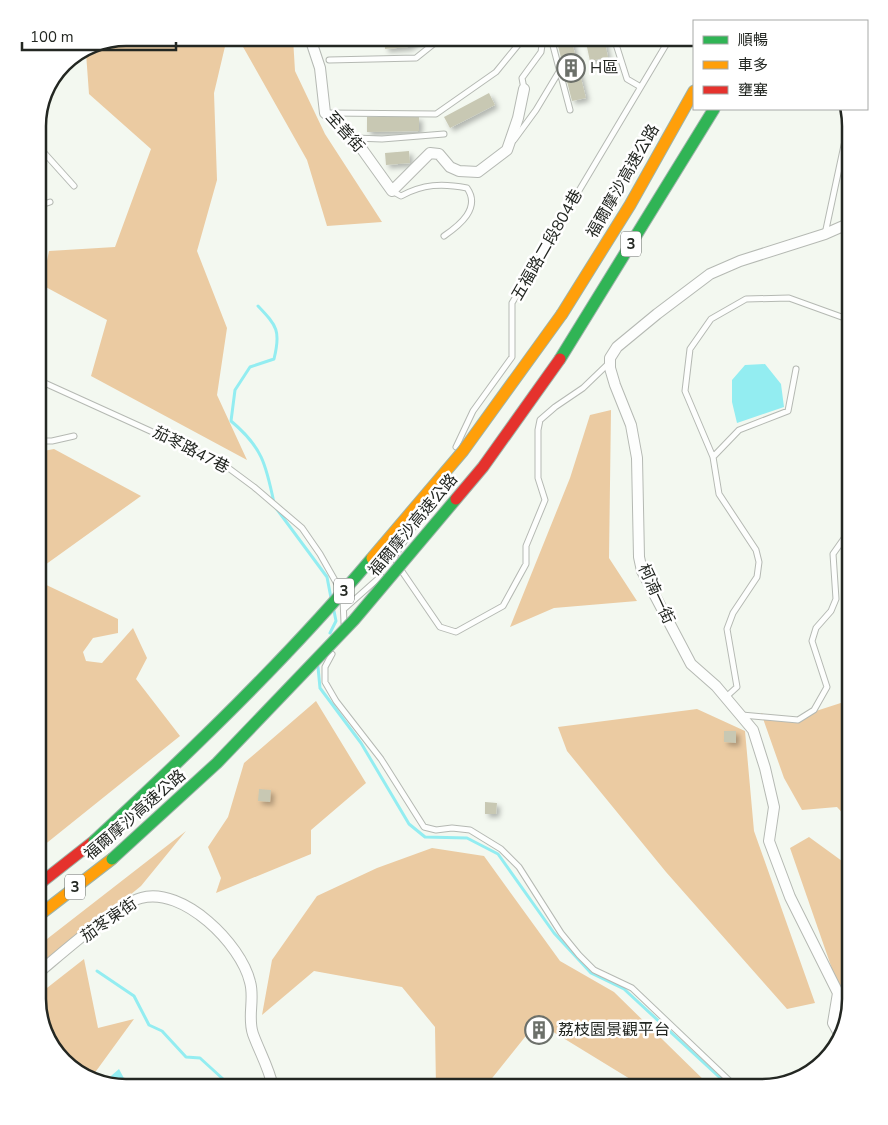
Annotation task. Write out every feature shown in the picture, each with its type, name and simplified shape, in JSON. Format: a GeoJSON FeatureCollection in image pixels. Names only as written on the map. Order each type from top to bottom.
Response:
{"type":"FeatureCollection","features":[{"type":"Feature","properties":{"kind":"highway","name":"福爾摩沙高速公路"},"geometry":{"type":"LineString","coordinates":[[46,879],[94,841],[198,746],[336,601],[463,451],[562,314],[630,205],[693,93]]}},
{"type":"Feature","properties":{"kind":"highway","name":"福爾摩沙高速公路"},"geometry":{"type":"LineString","coordinates":[[46,910],[112,859],[217,763],[354,620],[483,467],[560,359],[713,110]]}},
{"type":"Feature","properties":{"kind":"street","name":"至善街"},"geometry":{"type":"LineString","coordinates":[[313,46],[320,68],[325,113],[354,138],[392,191]]}},
{"type":"Feature","properties":{"kind":"street"},"geometry":{"type":"LineString","coordinates":[[392,191],[430,154],[439,154],[450,166],[459,171],[478,172],[507,150],[518,118],[524,89]]}},
{"type":"Feature","properties":{"kind":"street"},"geometry":{"type":"LineString","coordinates":[[610,363],[610,358],[617,347],[686,290],[710,274],[740,261],[765,255],[842,227]]}},
{"type":"Feature","properties":{"kind":"street","name":"柯湳一街"},"geometry":{"type":"LineString","coordinates":[[610,363],[618,393],[631,425],[638,458],[639,557],[642,571],[691,664],[726,696],[753,730],[766,768],[774,807],[769,841],[790,897],[838,993],[833,1023],[836,1029]]}},
{"type":"Feature","properties":{"kind":"street","name":"茄苳東街"},"geometry":{"type":"LineString","coordinates":[[46,967],[129,902],[156,896],[181,905],[218,929],[244,964],[251,982],[252,1028],[271,1079]]}},
{"type":"Feature","properties":{"kind":"lane"},"geometry":{"type":"LineString","coordinates":[[329,60],[416,58],[430,46]]}},
{"type":"Feature","properties":{"kind":"lane"},"geometry":{"type":"LineString","coordinates":[[325,113],[436,114],[496,72],[517,46]]}},
{"type":"Feature","properties":{"kind":"lane"},"geometry":{"type":"LineString","coordinates":[[524,89],[522,78],[541,52],[542,46]]}},
{"type":"Feature","properties":{"kind":"lane"},"geometry":{"type":"LineString","coordinates":[[553,46],[570,110]]}},
{"type":"Feature","properties":{"kind":"lane"},"geometry":{"type":"LineString","coordinates":[[617,46],[627,79],[639,86]]}},
{"type":"Feature","properties":{"kind":"lane","name":"五福路二段804巷"},"geometry":{"type":"LineString","coordinates":[[396,562],[394,558],[433,497],[473,410],[512,357],[512,303],[639,86],[665,46]]}},
{"type":"Feature","properties":{"kind":"lane"},"geometry":{"type":"LineString","coordinates":[[507,150],[536,110],[560,70]]}},
{"type":"Feature","properties":{"kind":"lane"},"geometry":{"type":"LineString","coordinates":[[354,138],[382,139],[444,134]]}},
{"type":"Feature","properties":{"kind":"lane"},"geometry":{"type":"LineString","coordinates":[[46,155],[74,186]]}},
{"type":"Feature","properties":{"kind":"lane"},"geometry":{"type":"LineString","coordinates":[[825,234],[842,155]]}},
{"type":"Feature","properties":{"kind":"lane"},"geometry":{"type":"LineString","coordinates":[[392,191],[401,196],[414,189],[433,184],[446,184],[467,188],[472,196],[472,209],[458,226],[444,236]]}},
{"type":"Feature","properties":{"kind":"lane"},"geometry":{"type":"LineString","coordinates":[[46,203],[50,202]]}},
{"type":"Feature","properties":{"kind":"lane"},"geometry":{"type":"LineString","coordinates":[[726,696],[738,687],[727,629],[733,613],[757,577],[759,562],[756,550],[719,494],[713,456],[685,391],[690,349],[711,319],[746,299],[789,298],[842,317]]}},
{"type":"Feature","properties":{"kind":"lane"},"geometry":{"type":"LineString","coordinates":[[610,363],[583,388],[540,420],[538,430],[538,478],[545,500],[526,546],[526,564],[503,606],[456,632],[440,627],[396,562],[344,609],[344,626],[335,649],[324,667],[325,682],[336,702],[381,759],[424,827],[436,830],[452,828],[470,830],[501,849],[519,867],[561,933],[594,970],[632,988],[727,1079]]}},
{"type":"Feature","properties":{"kind":"lane"},"geometry":{"type":"LineString","coordinates":[[713,456],[738,430],[788,411],[796,369]]}},
{"type":"Feature","properties":{"kind":"lane","name":"茄苳路47巷"},"geometry":{"type":"LineString","coordinates":[[46,384],[223,464],[254,487],[302,528],[333,575],[343,596],[344,609]]}},
{"type":"Feature","properties":{"kind":"lane"},"geometry":{"type":"LineString","coordinates":[[46,441],[74,436]]}},
{"type":"Feature","properties":{"kind":"lane"},"geometry":{"type":"LineString","coordinates":[[742,715],[798,720],[814,710],[827,687],[812,641],[816,628],[831,611],[836,599],[833,554],[842,541]]}},
{"type":"Feature","properties":{"kind":"shaded area"},"geometry":{"type":"Polygon","coordinates":[[[126,46],[225,46],[214,93],[217,180],[197,251],[227,328],[217,395],[247,460],[91,376],[107,320],[46,287],[46,266],[49,251],[115,247],[151,149],[89,94],[86,57],[95,52],[126,46]]]}},
{"type":"Feature","properties":{"kind":"shaded area"},"geometry":{"type":"Polygon","coordinates":[[[243,46],[293,46],[295,71],[325,134],[382,222],[327,226],[307,160],[243,46]]]}},
{"type":"Feature","properties":{"kind":"shaded area"},"geometry":{"type":"Polygon","coordinates":[[[611,410],[609,558],[637,601],[554,608],[510,627],[570,478],[590,415],[611,410]]]}},
{"type":"Feature","properties":{"kind":"shaded area"},"geometry":{"type":"Polygon","coordinates":[[[54,449],[141,496],[46,564],[46,450],[54,449]]]}},
{"type":"Feature","properties":{"kind":"shaded area"},"geometry":{"type":"Polygon","coordinates":[[[46,585],[118,619],[118,633],[93,638],[83,652],[86,661],[102,663],[133,628],[147,658],[136,679],[180,736],[46,844],[46,585]]]}},
{"type":"Feature","properties":{"kind":"shaded area"},"geometry":{"type":"Polygon","coordinates":[[[316,701],[366,783],[311,830],[311,854],[216,893],[221,878],[208,847],[228,817],[244,763],[316,701]]]}},
{"type":"Feature","properties":{"kind":"shaded area"},"geometry":{"type":"Polygon","coordinates":[[[842,703],[842,812],[837,807],[802,810],[784,778],[761,713],[782,722],[842,703]]]}},
{"type":"Feature","properties":{"kind":"shaded area"},"geometry":{"type":"Polygon","coordinates":[[[697,709],[745,731],[754,831],[815,1003],[787,1009],[666,872],[567,751],[558,727],[697,709]]]}},
{"type":"Feature","properties":{"kind":"shaded area"},"geometry":{"type":"Polygon","coordinates":[[[186,831],[141,886],[46,963],[46,940],[186,831]]]}},
{"type":"Feature","properties":{"kind":"shaded area"},"geometry":{"type":"Polygon","coordinates":[[[809,837],[842,861],[842,998],[790,848],[809,837]]]}},
{"type":"Feature","properties":{"kind":"shaded area"},"geometry":{"type":"Polygon","coordinates":[[[432,848],[484,856],[560,961],[614,992],[703,1079],[630,1079],[537,1022],[491,1079],[436,1079],[435,1027],[402,987],[314,971],[262,1015],[272,960],[317,896],[377,868],[432,848]]]}},
{"type":"Feature","properties":{"kind":"shaded area"},"geometry":{"type":"Polygon","coordinates":[[[84,959],[98,1028],[134,1019],[95,1073],[77,1062],[54,1034],[48,1015],[46,989],[84,959]]]}},
{"type":"Feature","properties":{"kind":"water"},"geometry":{"type":"Polygon","coordinates":[[[765,364],[781,384],[784,407],[737,423],[732,402],[732,380],[745,365],[765,364]]]}},
{"type":"Feature","properties":{"kind":"water"},"geometry":{"type":"Polygon","coordinates":[[[119,1069],[124,1079],[115,1078],[110,1077],[119,1069]]]}},
{"type":"Feature","properties":{"kind":"building"},"geometry":{"type":"Polygon","coordinates":[[[385,46],[410,46],[408,47],[385,49],[385,46]]]}},
{"type":"Feature","properties":{"kind":"building","name":"H區"},"geometry":{"type":"Polygon","coordinates":[[[558,46],[573,46],[586,98],[572,101],[558,46]]]}},
{"type":"Feature","properties":{"kind":"building"},"geometry":{"type":"Polygon","coordinates":[[[587,46],[606,46],[608,57],[590,61],[587,46]]]}},
{"type":"Feature","properties":{"kind":"building"},"geometry":{"type":"Polygon","coordinates":[[[489,93],[495,105],[450,128],[444,117],[489,93]]]}},
{"type":"Feature","properties":{"kind":"building"},"geometry":{"type":"Polygon","coordinates":[[[367,117],[419,117],[419,131],[367,132],[367,117]]]}},
{"type":"Feature","properties":{"kind":"building"},"geometry":{"type":"Polygon","coordinates":[[[409,151],[410,163],[386,165],[385,153],[409,151]]]}},
{"type":"Feature","properties":{"kind":"building"},"geometry":{"type":"Polygon","coordinates":[[[724,731],[736,731],[736,743],[724,742],[724,731]]]}},
{"type":"Feature","properties":{"kind":"building"},"geometry":{"type":"Polygon","coordinates":[[[259,789],[271,790],[270,802],[258,801],[259,789]]]}},
{"type":"Feature","properties":{"kind":"building"},"geometry":{"type":"Polygon","coordinates":[[[485,802],[497,803],[496,814],[485,814],[485,802]]]}},
{"type":"Feature","properties":{"kind":"waterway"},"geometry":{"type":"LineString","coordinates":[[258,306],[270,319],[276,330],[277,342],[274,359],[250,367],[235,390],[231,421],[250,439],[261,457],[274,503]]}},
{"type":"Feature","properties":{"kind":"waterway"},"geometry":{"type":"LineString","coordinates":[[276,508],[327,577],[331,598]]}},
{"type":"Feature","properties":{"kind":"waterway"},"geometry":{"type":"LineString","coordinates":[[330,633],[336,621],[334,611]]}},
{"type":"Feature","properties":{"kind":"waterway"},"geometry":{"type":"LineString","coordinates":[[318,667],[320,688],[361,743],[409,824],[425,837],[467,838],[498,854],[554,933],[591,973],[624,989],[721,1079]]}},
{"type":"Feature","properties":{"kind":"waterway"},"geometry":{"type":"LineString","coordinates":[[97,971],[134,996],[149,1025],[162,1031],[186,1057],[200,1058],[223,1079]]}},
{"type":"Feature","properties":{"kind":"traffic: fast"},"geometry":{"type":"LineString","coordinates":[[560,359],[713,110]]}},
{"type":"Feature","properties":{"kind":"traffic: fast"},"geometry":{"type":"LineString","coordinates":[[112,859],[217,763],[354,620],[456,499]]}},
{"type":"Feature","properties":{"kind":"traffic: fast"},"geometry":{"type":"LineString","coordinates":[[94,841],[238,704],[372,558]]}},
{"type":"Feature","properties":{"kind":"traffic: slow"},"geometry":{"type":"LineString","coordinates":[[562,314],[630,205],[693,93]]}},
{"type":"Feature","properties":{"kind":"traffic: slow"},"geometry":{"type":"LineString","coordinates":[[372,558],[463,451],[562,314]]}},
{"type":"Feature","properties":{"kind":"traffic: slow"},"geometry":{"type":"LineString","coordinates":[[46,910],[112,859]]}},
{"type":"Feature","properties":{"kind":"traffic: jam"},"geometry":{"type":"LineString","coordinates":[[456,499],[483,467],[560,359]]}},
{"type":"Feature","properties":{"kind":"traffic: jam"},"geometry":{"type":"LineString","coordinates":[[46,879],[94,841]]}},
{"type":"Feature","properties":{"kind":"place","name":"H區"},"geometry":{"type":"Point","coordinates":[571,68]}},
{"type":"Feature","properties":{"kind":"place","name":"荔枝園景觀平台"},"geometry":{"type":"Point","coordinates":[539,1030]}}]}
